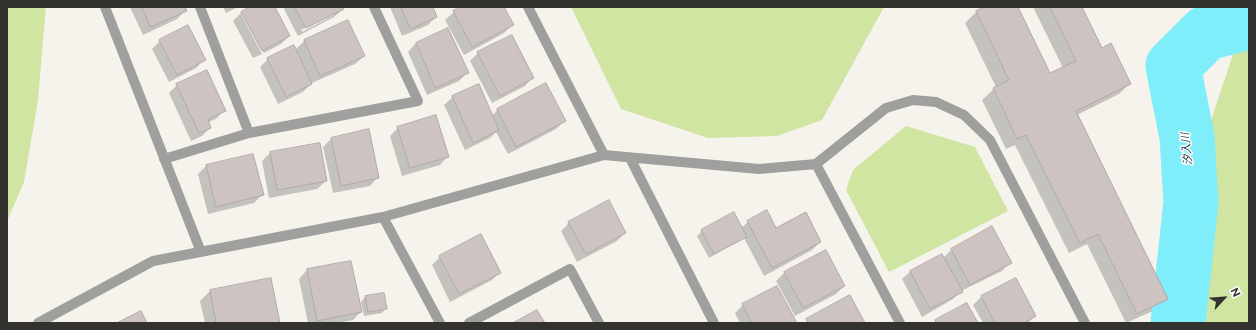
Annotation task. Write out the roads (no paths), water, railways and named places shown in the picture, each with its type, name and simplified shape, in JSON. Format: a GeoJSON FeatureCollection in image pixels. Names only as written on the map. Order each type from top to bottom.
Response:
{"type":"FeatureCollection","features":[{"type":"Feature","properties":{"kind":"street"},"geometry":{"type":"LineString","coordinates":[[105,7],[201,252]]}},
{"type":"Feature","properties":{"kind":"street"},"geometry":{"type":"LineString","coordinates":[[200,7],[249,134]]}},
{"type":"Feature","properties":{"kind":"street"},"geometry":{"type":"LineString","coordinates":[[164,160],[249,134],[418,101],[374,7]]}},
{"type":"Feature","properties":{"kind":"street"},"geometry":{"type":"LineString","coordinates":[[528,7],[604,155]]}},
{"type":"Feature","properties":{"kind":"street"},"geometry":{"type":"LineString","coordinates":[[38,323],[153,261],[383,217],[604,155],[759,169],[816,164],[886,108],[913,100],[936,102],[964,115],[990,140],[1085,323]]}},
{"type":"Feature","properties":{"kind":"street"},"geometry":{"type":"LineString","coordinates":[[630,158],[714,323]]}},
{"type":"Feature","properties":{"kind":"street"},"geometry":{"type":"LineString","coordinates":[[816,164],[900,323]]}},
{"type":"Feature","properties":{"kind":"street"},"geometry":{"type":"LineString","coordinates":[[383,217],[440,323]]}},
{"type":"Feature","properties":{"kind":"street"},"geometry":{"type":"LineString","coordinates":[[469,323],[570,269],[599,323]]}},
{"type":"Feature","properties":{"kind":"waterway","name":"汐入川"},"geometry":{"type":"LineString","coordinates":[[1178,323],[1191,202],[1187,137],[1173,66],[1206,33],[1249,22]]}}]}
